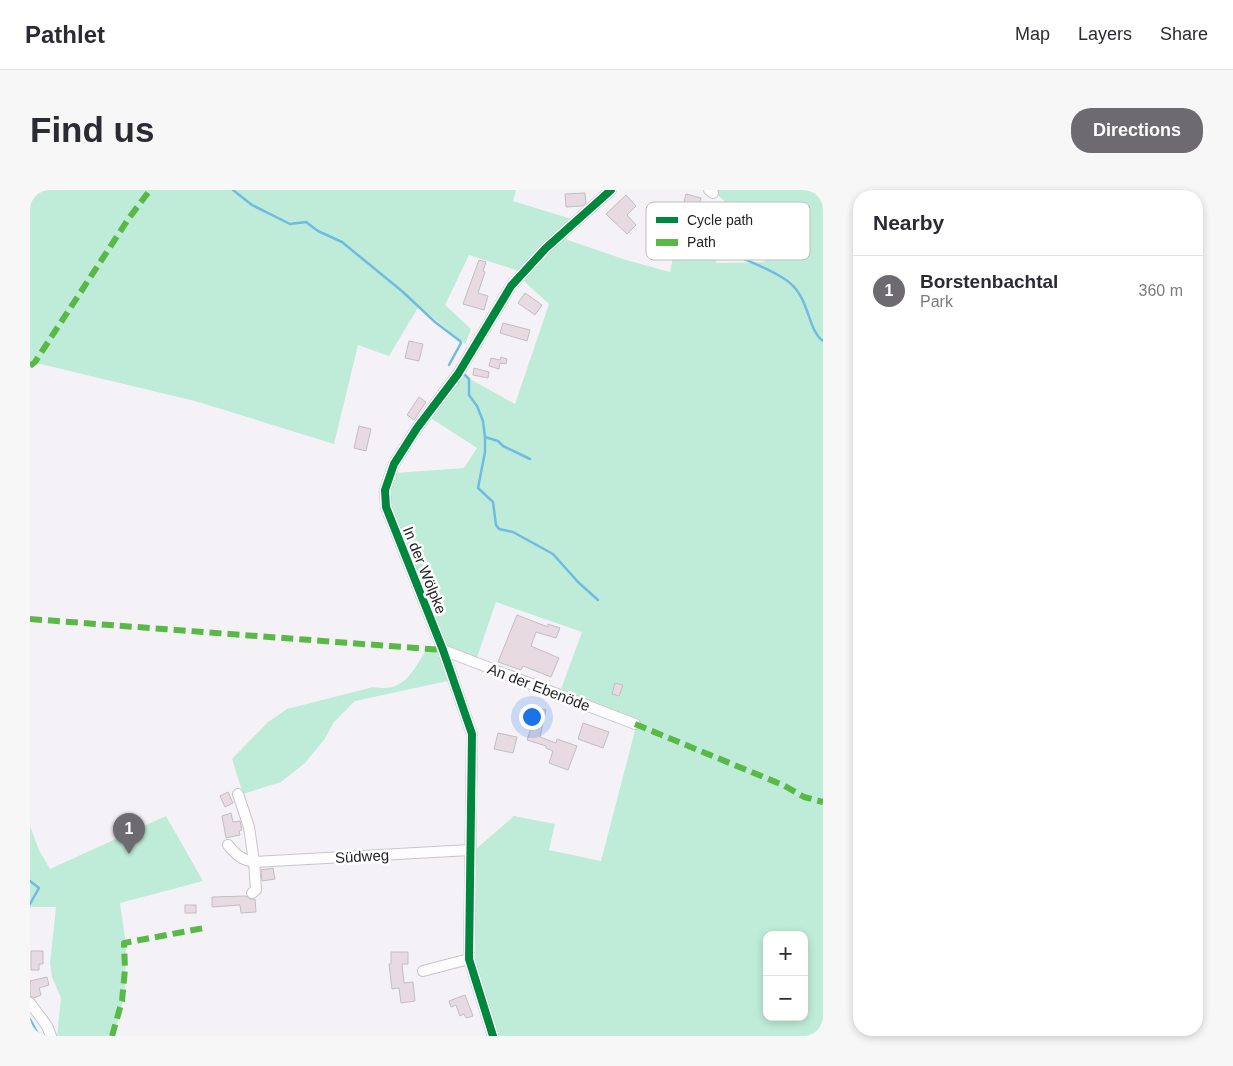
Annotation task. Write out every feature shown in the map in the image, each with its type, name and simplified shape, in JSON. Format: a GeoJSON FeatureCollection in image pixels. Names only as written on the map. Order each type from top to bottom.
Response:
{"type":"FeatureCollection","features":[{"type":"Feature","properties":{"kind":"street","name":"In der Wölpke"},"geometry":{"type":"LineString","coordinates":[[492,1033],[469,959],[472,734],[443,650],[386,507],[385,490],[394,464],[417,428],[458,374],[511,286],[546,248],[611,190]]}},
{"type":"Feature","properties":{"kind":"street","name":"An der Ebenöde"},"geometry":{"type":"LineString","coordinates":[[443,650],[635,724]]}},
{"type":"Feature","properties":{"kind":"street"},"geometry":{"type":"LineString","coordinates":[[238,794],[250,827],[256,890],[252,893]]}},
{"type":"Feature","properties":{"kind":"street"},"geometry":{"type":"LineString","coordinates":[[228,845],[235,854],[245,861],[254,862]]}},
{"type":"Feature","properties":{"kind":"street","name":"Südweg"},"geometry":{"type":"LineString","coordinates":[[254,862],[470,850]]}},
{"type":"Feature","properties":{"kind":"street"},"geometry":{"type":"LineString","coordinates":[[423,971],[469,959]]}},
{"type":"Feature","properties":{"kind":"street"},"geometry":{"type":"LineString","coordinates":[[30,1003],[47,1026],[51,1036]]}},
{"type":"Feature","properties":{"kind":"green space"},"geometry":{"type":"Polygon","coordinates":[[[30,190],[516,190],[513,201],[578,221],[561,235],[568,240],[626,260],[670,272],[672,260],[716,260],[716,263],[810,260],[810,202],[726,202],[712,190],[823,190],[823,1036],[496,1036],[475,963],[476,849],[514,816],[555,824],[549,850],[601,861],[638,719],[561,689],[582,632],[496,602],[476,660],[445,649],[457,679],[355,701],[334,722],[324,740],[305,763],[281,782],[243,794],[232,759],[268,722],[287,709],[373,687],[384,688],[400,684],[411,673],[427,649],[441,649],[382,508],[395,473],[464,468],[477,448],[429,417],[461,374],[515,404],[549,304],[527,284],[516,270],[469,255],[445,305],[471,329],[465,344],[419,306],[389,356],[358,345],[334,444],[195,401],[36,363],[30,368],[30,190]]]}},
{"type":"Feature","properties":{"kind":"green space"},"geometry":{"type":"Polygon","coordinates":[[[166,816],[203,881],[120,903],[126,945],[125,992],[114,1036],[57,1036],[61,998],[52,977],[50,963],[56,907],[31,907],[30,909],[30,826],[39,850],[50,869],[166,816]]]}},
{"type":"Feature","properties":{"kind":"building"},"geometry":{"type":"Polygon","coordinates":[[[585,193],[586,204],[566,207],[565,194],[585,193]]]}},
{"type":"Feature","properties":{"kind":"building"},"geometry":{"type":"Polygon","coordinates":[[[686,194],[701,198],[700,202],[684,202],[686,194]]]}},
{"type":"Feature","properties":{"kind":"building"},"geometry":{"type":"Polygon","coordinates":[[[626,195],[636,206],[627,215],[636,225],[627,234],[606,214],[626,195]]]}},
{"type":"Feature","properties":{"kind":"building"},"geometry":{"type":"Polygon","coordinates":[[[479,260],[486,262],[483,271],[485,272],[478,293],[488,296],[484,310],[463,304],[479,260]]]}},
{"type":"Feature","properties":{"kind":"building"},"geometry":{"type":"Polygon","coordinates":[[[525,293],[542,305],[535,315],[518,303],[525,293]]]}},
{"type":"Feature","properties":{"kind":"building"},"geometry":{"type":"Polygon","coordinates":[[[503,323],[530,330],[527,341],[500,333],[503,323]]]}},
{"type":"Feature","properties":{"kind":"building"},"geometry":{"type":"Polygon","coordinates":[[[409,341],[423,344],[419,361],[405,358],[409,341]]]}},
{"type":"Feature","properties":{"kind":"building"},"geometry":{"type":"Polygon","coordinates":[[[501,357],[507,359],[506,364],[500,363],[499,369],[489,366],[491,358],[500,360],[501,357]]]}},
{"type":"Feature","properties":{"kind":"building"},"geometry":{"type":"Polygon","coordinates":[[[474,368],[489,372],[488,378],[473,375],[474,368]]]}},
{"type":"Feature","properties":{"kind":"building"},"geometry":{"type":"Polygon","coordinates":[[[419,397],[426,402],[414,420],[407,415],[419,397]]]}},
{"type":"Feature","properties":{"kind":"building"},"geometry":{"type":"Polygon","coordinates":[[[359,426],[371,429],[366,451],[354,448],[359,426]]]}},
{"type":"Feature","properties":{"kind":"building"},"geometry":{"type":"Polygon","coordinates":[[[517,615],[548,627],[548,624],[560,628],[556,638],[536,632],[531,646],[559,658],[551,677],[523,666],[521,670],[498,662],[517,615]]]}},
{"type":"Feature","properties":{"kind":"building"},"geometry":{"type":"Polygon","coordinates":[[[615,683],[623,685],[619,696],[612,694],[615,683]]]}},
{"type":"Feature","properties":{"kind":"building"},"geometry":{"type":"Polygon","coordinates":[[[538,708],[546,710],[540,737],[556,743],[557,739],[577,746],[568,770],[549,763],[553,751],[546,748],[546,746],[527,740],[531,728],[533,728],[538,708]]]}},
{"type":"Feature","properties":{"kind":"building"},"geometry":{"type":"Polygon","coordinates":[[[583,723],[609,732],[603,748],[578,739],[583,723]]]}},
{"type":"Feature","properties":{"kind":"building"},"geometry":{"type":"Polygon","coordinates":[[[498,733],[517,737],[513,753],[494,749],[498,733]]]}},
{"type":"Feature","properties":{"kind":"building"},"geometry":{"type":"Polygon","coordinates":[[[228,792],[233,803],[225,807],[220,796],[228,792]]]}},
{"type":"Feature","properties":{"kind":"building"},"geometry":{"type":"Polygon","coordinates":[[[231,813],[233,822],[240,821],[242,830],[239,831],[240,835],[226,838],[222,816],[231,813]]]}},
{"type":"Feature","properties":{"kind":"building"},"geometry":{"type":"Polygon","coordinates":[[[273,868],[275,879],[262,881],[261,870],[273,868]]]}},
{"type":"Feature","properties":{"kind":"building"},"geometry":{"type":"Polygon","coordinates":[[[246,896],[250,899],[255,899],[256,912],[241,913],[240,905],[212,907],[212,897],[246,896]]]}},
{"type":"Feature","properties":{"kind":"building"},"geometry":{"type":"Polygon","coordinates":[[[185,905],[196,905],[196,913],[185,913],[185,905]]]}},
{"type":"Feature","properties":{"kind":"building"},"geometry":{"type":"Polygon","coordinates":[[[31,951],[43,951],[43,964],[39,964],[39,970],[31,970],[31,951]]]}},
{"type":"Feature","properties":{"kind":"building"},"geometry":{"type":"Polygon","coordinates":[[[391,952],[408,952],[408,964],[402,964],[404,983],[413,982],[415,1001],[401,1003],[399,988],[392,989],[389,964],[391,964],[391,952]]]}},
{"type":"Feature","properties":{"kind":"building"},"geometry":{"type":"Polygon","coordinates":[[[47,977],[49,985],[39,988],[41,995],[34,998],[30,996],[30,981],[47,977]]]}},
{"type":"Feature","properties":{"kind":"building"},"geometry":{"type":"Polygon","coordinates":[[[465,995],[473,1016],[466,1018],[464,1014],[460,1016],[456,1005],[451,1007],[449,1001],[465,995]]]}},
{"type":"Feature","properties":{"kind":"waterway"},"geometry":{"type":"LineString","coordinates":[[233,190],[252,205],[290,224],[306,222],[318,231],[342,242],[403,292],[435,322],[460,341],[461,343],[449,365]]}},
{"type":"Feature","properties":{"kind":"waterway"},"geometry":{"type":"LineString","coordinates":[[747,260],[775,273],[792,285],[799,293],[814,328],[823,341]]}},
{"type":"Feature","properties":{"kind":"waterway"},"geometry":{"type":"LineString","coordinates":[[464,374],[469,379],[469,395],[477,406],[483,421],[485,437],[485,452],[478,488],[493,502],[496,525],[499,529],[513,532],[553,554],[578,582],[598,600]]}},
{"type":"Feature","properties":{"kind":"waterway"},"geometry":{"type":"LineString","coordinates":[[485,437],[498,441],[503,446],[530,459]]}},
{"type":"Feature","properties":{"kind":"waterway"},"geometry":{"type":"LineString","coordinates":[[30,881],[39,888],[30,904]]}},
{"type":"Feature","properties":{"kind":"waterway"},"geometry":{"type":"LineString","coordinates":[[30,1019],[39,1036]]}},
{"type":"Feature","properties":{"kind":"marked path"},"geometry":{"type":"LineString","coordinates":[[30,366],[35,362],[129,218],[150,190]]}},
{"type":"Feature","properties":{"kind":"marked path"},"geometry":{"type":"LineString","coordinates":[[30,619],[443,650]]}},
{"type":"Feature","properties":{"kind":"marked path"},"geometry":{"type":"LineString","coordinates":[[635,724],[783,785],[804,797],[823,802]]}},
{"type":"Feature","properties":{"kind":"marked path"},"geometry":{"type":"LineString","coordinates":[[112,1036],[122,1001],[125,969],[124,943],[204,928]]}},
{"type":"Feature","properties":{"kind":"cycle path"},"geometry":{"type":"LineString","coordinates":[[493,1036],[469,959],[472,734],[443,650],[386,507],[385,490],[394,464],[417,428],[458,374],[511,286],[546,248],[611,190]]}},
{"type":"Feature","properties":{"kind":"place","name":"Borstenbachtal"},"geometry":{"type":"Point","coordinates":[129,854]}}]}
